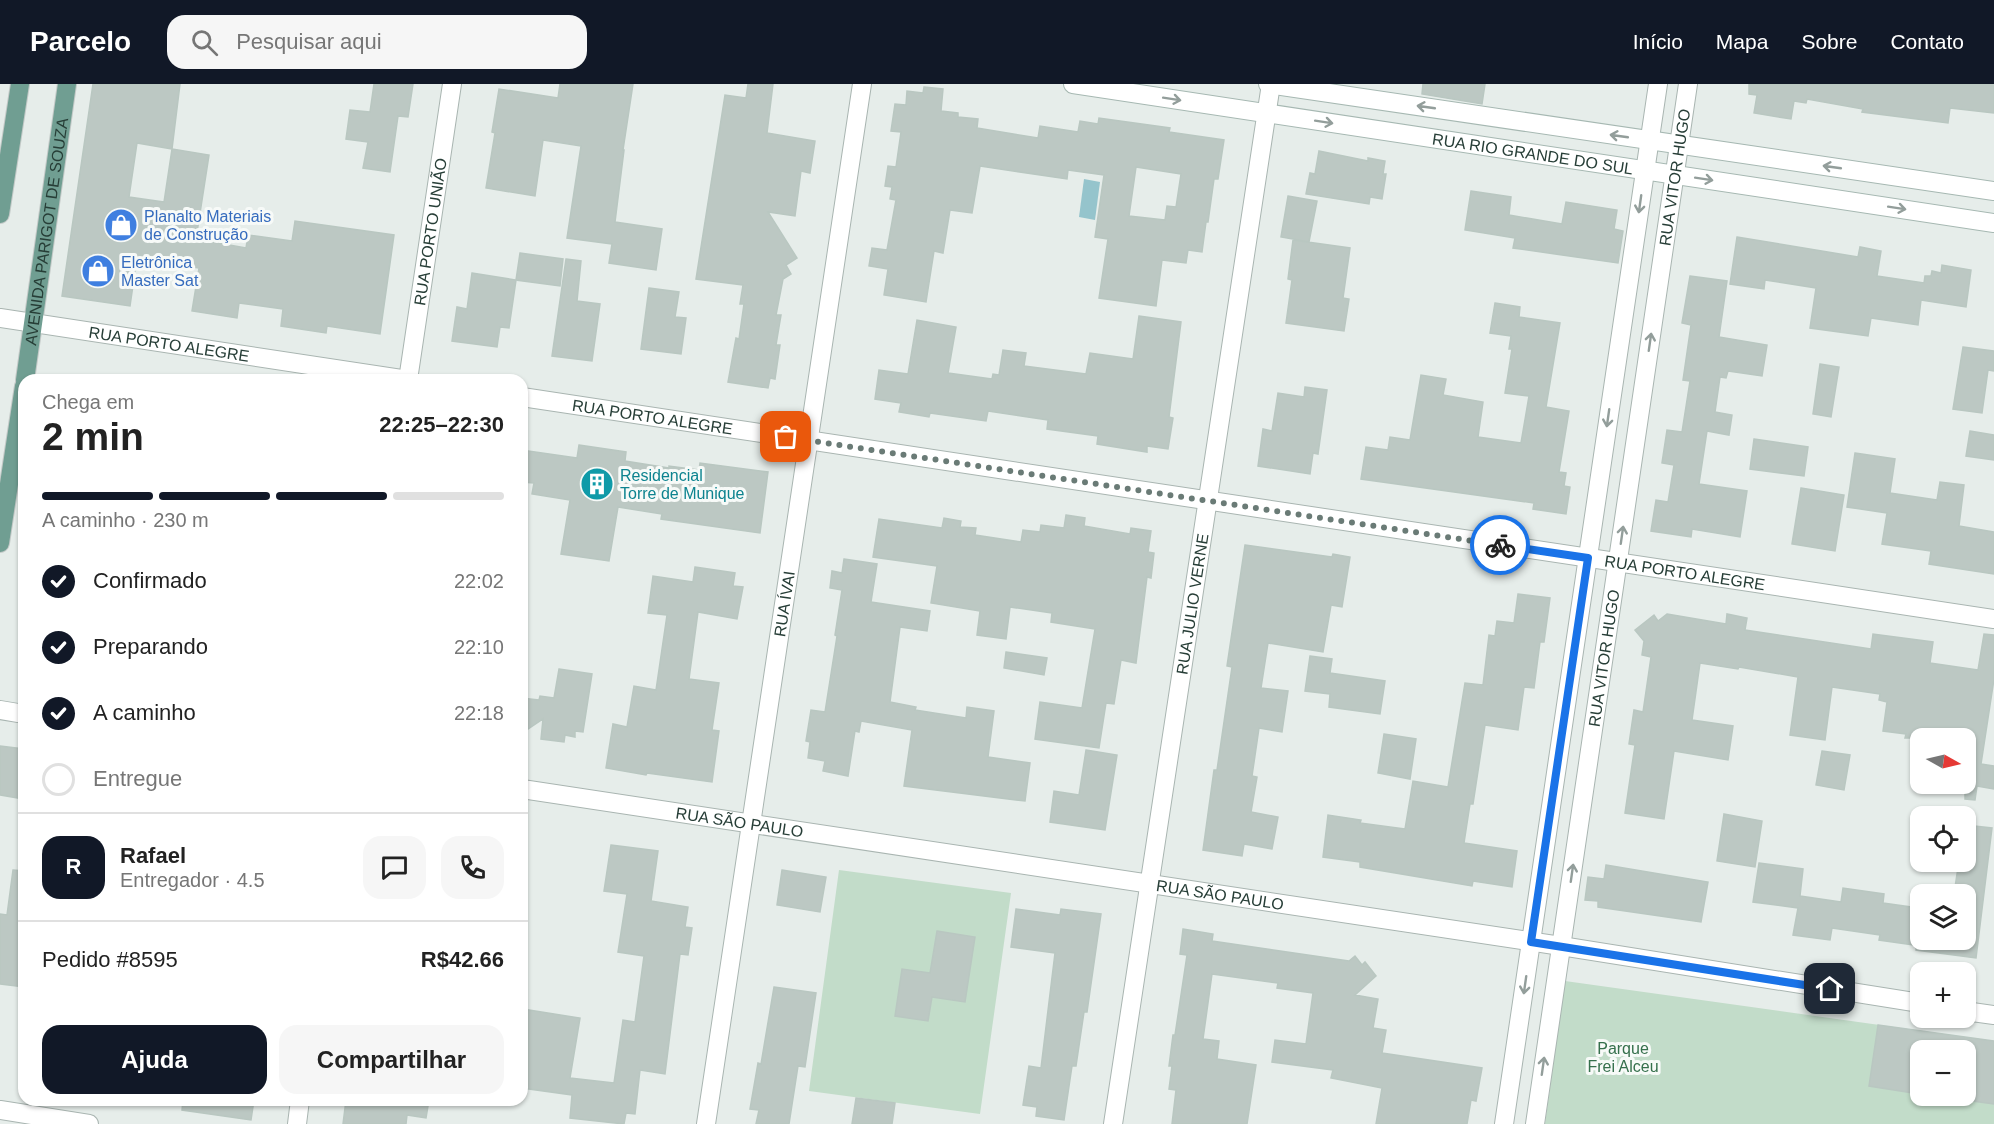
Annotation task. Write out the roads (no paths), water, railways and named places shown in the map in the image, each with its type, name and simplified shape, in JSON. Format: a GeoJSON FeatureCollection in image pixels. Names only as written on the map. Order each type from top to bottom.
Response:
{"type":"FeatureCollection","features":[{"type":"Feature","properties":{"kind":"main road"},"geometry":{"type":"LineString","coordinates":[[0,214],[20,84]]}},
{"type":"Feature","properties":{"kind":"main road","name":"AVENIDA PARIGOT DE SOUZA"},"geometry":{"type":"LineString","coordinates":[[26,374],[67,84]]}},
{"type":"Feature","properties":{"kind":"main road"},"geometry":{"type":"LineString","coordinates":[[0,543],[18,425]]}},
{"type":"Feature","properties":{"kind":"street","name":"RUA PORTO UNIÃO"},"geometry":{"type":"LineString","coordinates":[[409,374],[452,84]]}},
{"type":"Feature","properties":{"kind":"street","name":"RUA ÍVAI"},"geometry":{"type":"LineString","coordinates":[[706,1124],[862,84]]}},
{"type":"Feature","properties":{"kind":"street","name":"RUA RIO GRANDE DO SUL"},"geometry":{"type":"LineString","coordinates":[[1073,84],[1994,223]]}},
{"type":"Feature","properties":{"kind":"street","name":"RUA RIO GRANDE DO SUL"},"geometry":{"type":"LineString","coordinates":[[1270,84],[1994,191]]}},
{"type":"Feature","properties":{"kind":"street","name":"RUA JULIO VERNE"},"geometry":{"type":"LineString","coordinates":[[1113,1124],[1270,84]]}},
{"type":"Feature","properties":{"kind":"street","name":"RUA VITOR HUGO"},"geometry":{"type":"LineString","coordinates":[[1504,1124],[1658,84]]}},
{"type":"Feature","properties":{"kind":"street","name":"RUA VITOR HUGO"},"geometry":{"type":"LineString","coordinates":[[1535,1124],[1688,84]]}},
{"type":"Feature","properties":{"kind":"street","name":"RUA PORTO ALEGRE"},"geometry":{"type":"LineString","coordinates":[[0,318],[375,374]]}},
{"type":"Feature","properties":{"kind":"street","name":"RUA PORTO ALEGRE"},"geometry":{"type":"LineString","coordinates":[[528,398],[1994,619]]}},
{"type":"Feature","properties":{"kind":"street"},"geometry":{"type":"LineString","coordinates":[[0,710],[18,713]]}},
{"type":"Feature","properties":{"kind":"street","name":"RUA SÃO PAULO"},"geometry":{"type":"LineString","coordinates":[[528,790],[1561,946],[1910,1001]]}},
{"type":"Feature","properties":{"kind":"street"},"geometry":{"type":"LineString","coordinates":[[1976,1013],[1994,1015]]}},
{"type":"Feature","properties":{"kind":"street"},"geometry":{"type":"LineString","coordinates":[[297,1124],[299,1106]]}},
{"type":"Feature","properties":{"kind":"street"},"geometry":{"type":"LineString","coordinates":[[0,1110],[89,1124]]}},
{"type":"Feature","properties":{"kind":"water"},"geometry":{"type":"Polygon","coordinates":[[[1084,179],[1100,182],[1095,220],[1079,217],[1084,179]]]}},
{"type":"Feature","properties":{"kind":"place","name":"Planalto Materiais de Construção"},"geometry":{"type":"Point","coordinates":[121,225]}},
{"type":"Feature","properties":{"kind":"place","name":"Eletrônica Master Sat"},"geometry":{"type":"Point","coordinates":[98,271]}},
{"type":"Feature","properties":{"kind":"place","name":"Residencial Torre de Munique"},"geometry":{"type":"Point","coordinates":[597,484]}},
{"type":"Feature","properties":{"kind":"park label","name":"Parque Frei Alceu"},"geometry":{"type":"Point","coordinates":[1623,1057]}}]}
